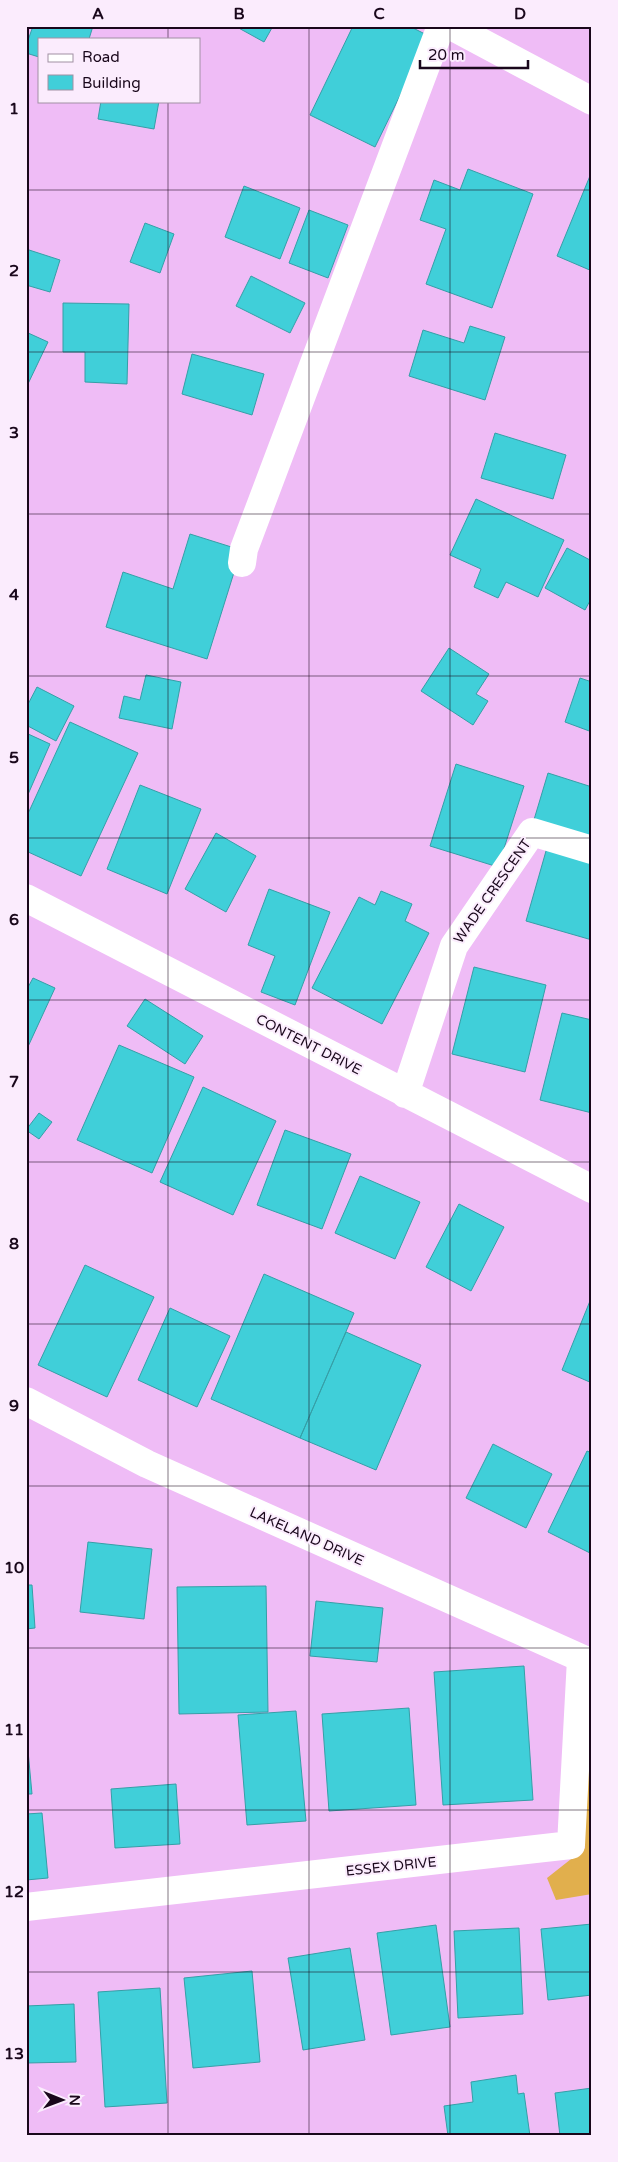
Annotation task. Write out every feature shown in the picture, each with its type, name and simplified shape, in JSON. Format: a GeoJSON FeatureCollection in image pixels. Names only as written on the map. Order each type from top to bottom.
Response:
{"type":"FeatureCollection","features":[{"type":"Feature","properties":{"kind":"street"},"geometry":{"type":"LineString","coordinates":[[242,563],[244,549],[442,26]]}},
{"type":"Feature","properties":{"kind":"street"},"geometry":{"type":"LineString","coordinates":[[450,26],[592,101]]}},
{"type":"Feature","properties":{"kind":"street","name":"WADE CRESCENT"},"geometry":{"type":"LineString","coordinates":[[405,1094],[454,946],[532,832],[592,850]]}},
{"type":"Feature","properties":{"kind":"street","name":"CONTENT DRIVE"},"geometry":{"type":"LineString","coordinates":[[26,898],[592,1189]]}},
{"type":"Feature","properties":{"kind":"street","name":"LAKELAND DRIVE"},"geometry":{"type":"LineString","coordinates":[[26,1401],[147,1464],[586,1661]]}},
{"type":"Feature","properties":{"kind":"street","name":"ESSEX DRIVE"},"geometry":{"type":"LineString","coordinates":[[26,1907],[571,1845],[586,1661]]}},
{"type":"Feature","properties":{"kind":"shaded area"},"geometry":{"type":"Polygon","coordinates":[[[592,1740],[592,1894],[556,1900],[547,1878],[585,1848],[579,1834],[592,1740]]]}},
{"type":"Feature","properties":{"kind":"building"},"geometry":{"type":"Polygon","coordinates":[[[33,26],[93,26],[89,38],[38,38],[38,57],[26,53],[26,46],[33,26]]]}},
{"type":"Feature","properties":{"kind":"building"},"geometry":{"type":"Polygon","coordinates":[[[235,26],[273,26],[264,42],[235,26]]]}},
{"type":"Feature","properties":{"kind":"building"},"geometry":{"type":"Polygon","coordinates":[[[353,26],[409,26],[429,36],[375,147],[310,115],[353,26]]]}},
{"type":"Feature","properties":{"kind":"building"},"geometry":{"type":"Polygon","coordinates":[[[101,102],[159,102],[154,129],[98,119],[101,102]]]}},
{"type":"Feature","properties":{"kind":"building"},"geometry":{"type":"Polygon","coordinates":[[[468,169],[533,194],[492,308],[426,284],[446,229],[420,220],[434,180],[460,190],[468,169]]]}},
{"type":"Feature","properties":{"kind":"building"},"geometry":{"type":"Polygon","coordinates":[[[592,171],[592,271],[557,256],[592,171]]]}},
{"type":"Feature","properties":{"kind":"building"},"geometry":{"type":"Polygon","coordinates":[[[244,186],[300,208],[280,259],[225,237],[244,186]]]}},
{"type":"Feature","properties":{"kind":"building"},"geometry":{"type":"Polygon","coordinates":[[[309,210],[348,225],[328,278],[289,263],[309,210]]]}},
{"type":"Feature","properties":{"kind":"building"},"geometry":{"type":"Polygon","coordinates":[[[145,223],[174,234],[160,273],[130,262],[145,223]]]}},
{"type":"Feature","properties":{"kind":"building"},"geometry":{"type":"Polygon","coordinates":[[[26,249],[60,260],[50,292],[26,285],[26,249]]]}},
{"type":"Feature","properties":{"kind":"building"},"geometry":{"type":"Polygon","coordinates":[[[251,276],[305,303],[290,333],[236,306],[251,276]]]}},
{"type":"Feature","properties":{"kind":"building"},"geometry":{"type":"Polygon","coordinates":[[[63,303],[129,304],[127,384],[85,382],[85,352],[63,352],[63,303]]]}},
{"type":"Feature","properties":{"kind":"building"},"geometry":{"type":"Polygon","coordinates":[[[470,326],[505,337],[485,400],[409,376],[423,330],[464,343],[470,326]]]}},
{"type":"Feature","properties":{"kind":"building"},"geometry":{"type":"Polygon","coordinates":[[[26,332],[48,342],[26,388],[26,332]]]}},
{"type":"Feature","properties":{"kind":"building"},"geometry":{"type":"Polygon","coordinates":[[[192,354],[264,374],[252,415],[182,394],[192,354]]]}},
{"type":"Feature","properties":{"kind":"building"},"geometry":{"type":"Polygon","coordinates":[[[495,433],[566,455],[553,499],[481,478],[495,433]]]}},
{"type":"Feature","properties":{"kind":"building"},"geometry":{"type":"Polygon","coordinates":[[[476,499],[564,540],[538,597],[506,582],[498,598],[474,587],[481,569],[450,555],[476,499]]]}},
{"type":"Feature","properties":{"kind":"building"},"geometry":{"type":"Polygon","coordinates":[[[190,534],[241,550],[207,659],[106,627],[123,572],[173,589],[190,534]]]}},
{"type":"Feature","properties":{"kind":"building"},"geometry":{"type":"Polygon","coordinates":[[[567,548],[592,561],[592,597],[585,610],[545,588],[567,548]]]}},
{"type":"Feature","properties":{"kind":"building"},"geometry":{"type":"Polygon","coordinates":[[[449,648],[489,674],[476,694],[488,701],[473,725],[421,691],[449,648]]]}},
{"type":"Feature","properties":{"kind":"building"},"geometry":{"type":"Polygon","coordinates":[[[146,675],[181,682],[172,729],[119,718],[124,696],[140,700],[146,675]]]}},
{"type":"Feature","properties":{"kind":"building"},"geometry":{"type":"Polygon","coordinates":[[[580,678],[592,682],[592,732],[565,722],[580,678]]]}},
{"type":"Feature","properties":{"kind":"building"},"geometry":{"type":"Polygon","coordinates":[[[37,687],[74,706],[56,741],[26,725],[26,708],[37,687]]]}},
{"type":"Feature","properties":{"kind":"building"},"geometry":{"type":"Polygon","coordinates":[[[70,722],[138,753],[81,876],[26,851],[26,818],[70,722]]]}},
{"type":"Feature","properties":{"kind":"building"},"geometry":{"type":"Polygon","coordinates":[[[26,733],[50,744],[26,799],[26,733]]]}},
{"type":"Feature","properties":{"kind":"building"},"geometry":{"type":"Polygon","coordinates":[[[456,764],[524,786],[498,867],[430,846],[456,764]]]}},
{"type":"Feature","properties":{"kind":"building"},"geometry":{"type":"Polygon","coordinates":[[[548,773],[592,787],[592,841],[533,823],[548,773]]]}},
{"type":"Feature","properties":{"kind":"building"},"geometry":{"type":"Polygon","coordinates":[[[140,785],[201,809],[167,894],[107,869],[140,785]]]}},
{"type":"Feature","properties":{"kind":"building"},"geometry":{"type":"Polygon","coordinates":[[[216,833],[256,856],[226,912],[185,889],[216,833]]]}},
{"type":"Feature","properties":{"kind":"building"},"geometry":{"type":"Polygon","coordinates":[[[548,844],[592,856],[592,940],[526,921],[548,844]]]}},
{"type":"Feature","properties":{"kind":"building"},"geometry":{"type":"Polygon","coordinates":[[[269,889],[330,912],[295,1005],[261,992],[275,956],[248,945],[269,889]]]}},
{"type":"Feature","properties":{"kind":"building"},"geometry":{"type":"Polygon","coordinates":[[[381,891],[412,904],[405,921],[429,933],[382,1024],[312,988],[359,897],[375,905],[381,891]]]}},
{"type":"Feature","properties":{"kind":"building"},"geometry":{"type":"Polygon","coordinates":[[[474,967],[546,985],[525,1072],[452,1054],[474,967]]]}},
{"type":"Feature","properties":{"kind":"building"},"geometry":{"type":"Polygon","coordinates":[[[33,978],[55,988],[26,1051],[26,991],[33,978]]]}},
{"type":"Feature","properties":{"kind":"building"},"geometry":{"type":"Polygon","coordinates":[[[145,999],[203,1036],[185,1064],[127,1026],[145,999]]]}},
{"type":"Feature","properties":{"kind":"building"},"geometry":{"type":"Polygon","coordinates":[[[562,1013],[592,1020],[592,1113],[540,1100],[562,1013]]]}},
{"type":"Feature","properties":{"kind":"building"},"geometry":{"type":"Polygon","coordinates":[[[119,1045],[194,1077],[152,1173],[77,1140],[119,1045]]]}},
{"type":"Feature","properties":{"kind":"building"},"geometry":{"type":"Polygon","coordinates":[[[203,1087],[276,1121],[233,1215],[160,1182],[203,1087]]]}},
{"type":"Feature","properties":{"kind":"building"},"geometry":{"type":"Polygon","coordinates":[[[39,1113],[52,1122],[39,1139],[26,1130],[39,1113]]]}},
{"type":"Feature","properties":{"kind":"building"},"geometry":{"type":"Polygon","coordinates":[[[285,1130],[351,1154],[322,1229],[257,1205],[285,1130]]]}},
{"type":"Feature","properties":{"kind":"building"},"geometry":{"type":"Polygon","coordinates":[[[360,1176],[420,1202],[395,1259],[335,1233],[360,1176]]]}},
{"type":"Feature","properties":{"kind":"building"},"geometry":{"type":"Polygon","coordinates":[[[459,1204],[504,1227],[471,1291],[426,1267],[459,1204]]]}},
{"type":"Feature","properties":{"kind":"building"},"geometry":{"type":"Polygon","coordinates":[[[85,1265],[154,1297],[107,1397],[38,1365],[85,1265]]]}},
{"type":"Feature","properties":{"kind":"building"},"geometry":{"type":"Polygon","coordinates":[[[264,1274],[354,1313],[300,1438],[211,1399],[264,1274]]]}},
{"type":"Feature","properties":{"kind":"building"},"geometry":{"type":"Polygon","coordinates":[[[592,1296],[592,1383],[562,1370],[592,1296]]]}},
{"type":"Feature","properties":{"kind":"building"},"geometry":{"type":"Polygon","coordinates":[[[170,1308],[230,1336],[197,1407],[138,1380],[170,1308]]]}},
{"type":"Feature","properties":{"kind":"building"},"geometry":{"type":"Polygon","coordinates":[[[346,1332],[421,1365],[376,1470],[300,1438],[346,1332]]]}},
{"type":"Feature","properties":{"kind":"building"},"geometry":{"type":"Polygon","coordinates":[[[493,1444],[552,1474],[526,1528],[466,1498],[493,1444]]]}},
{"type":"Feature","properties":{"kind":"building"},"geometry":{"type":"Polygon","coordinates":[[[587,1451],[592,1453],[592,1554],[548,1532],[587,1451]]]}},
{"type":"Feature","properties":{"kind":"building"},"geometry":{"type":"Polygon","coordinates":[[[88,1542],[152,1549],[144,1619],[80,1612],[88,1542]]]}},
{"type":"Feature","properties":{"kind":"building"},"geometry":{"type":"Polygon","coordinates":[[[26,1585],[32,1585],[35,1628],[26,1629],[26,1585]]]}},
{"type":"Feature","properties":{"kind":"building"},"geometry":{"type":"Polygon","coordinates":[[[266,1586],[268,1712],[179,1714],[177,1587],[266,1586]]]}},
{"type":"Feature","properties":{"kind":"building"},"geometry":{"type":"Polygon","coordinates":[[[316,1601],[383,1608],[377,1662],[310,1656],[316,1601]]]}},
{"type":"Feature","properties":{"kind":"building"},"geometry":{"type":"Polygon","coordinates":[[[524,1666],[533,1800],[443,1805],[434,1672],[524,1666]]]}},
{"type":"Feature","properties":{"kind":"building"},"geometry":{"type":"Polygon","coordinates":[[[409,1708],[416,1805],[329,1811],[322,1714],[409,1708]]]}},
{"type":"Feature","properties":{"kind":"building"},"geometry":{"type":"Polygon","coordinates":[[[296,1711],[306,1821],[247,1825],[238,1715],[296,1711]]]}},
{"type":"Feature","properties":{"kind":"building"},"geometry":{"type":"Polygon","coordinates":[[[26,1729],[32,1794],[26,1794],[26,1729]]]}},
{"type":"Feature","properties":{"kind":"building"},"geometry":{"type":"Polygon","coordinates":[[[176,1784],[180,1844],[115,1848],[111,1789],[176,1784]]]}},
{"type":"Feature","properties":{"kind":"building"},"geometry":{"type":"Polygon","coordinates":[[[42,1813],[48,1878],[26,1880],[26,1814],[42,1813]]]}},
{"type":"Feature","properties":{"kind":"building"},"geometry":{"type":"Polygon","coordinates":[[[592,1924],[592,1995],[548,2000],[541,1929],[592,1924]]]}},
{"type":"Feature","properties":{"kind":"building"},"geometry":{"type":"Polygon","coordinates":[[[436,1925],[450,2027],[391,2035],[377,1933],[436,1925]]]}},
{"type":"Feature","properties":{"kind":"building"},"geometry":{"type":"Polygon","coordinates":[[[519,1928],[523,2014],[458,2018],[454,1931],[519,1928]]]}},
{"type":"Feature","properties":{"kind":"building"},"geometry":{"type":"Polygon","coordinates":[[[350,1948],[365,2040],[303,2050],[288,1958],[350,1948]]]}},
{"type":"Feature","properties":{"kind":"building"},"geometry":{"type":"Polygon","coordinates":[[[252,1971],[260,2062],[193,2068],[184,1978],[252,1971]]]}},
{"type":"Feature","properties":{"kind":"building"},"geometry":{"type":"Polygon","coordinates":[[[160,1988],[167,2103],[105,2107],[98,1992],[160,1988]]]}},
{"type":"Feature","properties":{"kind":"building"},"geometry":{"type":"Polygon","coordinates":[[[74,2004],[76,2062],[27,2063],[26,2006],[74,2004]]]}},
{"type":"Feature","properties":{"kind":"building"},"geometry":{"type":"Polygon","coordinates":[[[516,2075],[518,2094],[524,2093],[530,2136],[448,2136],[444,2106],[473,2102],[471,2082],[516,2075]]]}},
{"type":"Feature","properties":{"kind":"building"},"geometry":{"type":"Polygon","coordinates":[[[592,2088],[592,2136],[560,2136],[555,2093],[592,2088]]]}}]}
